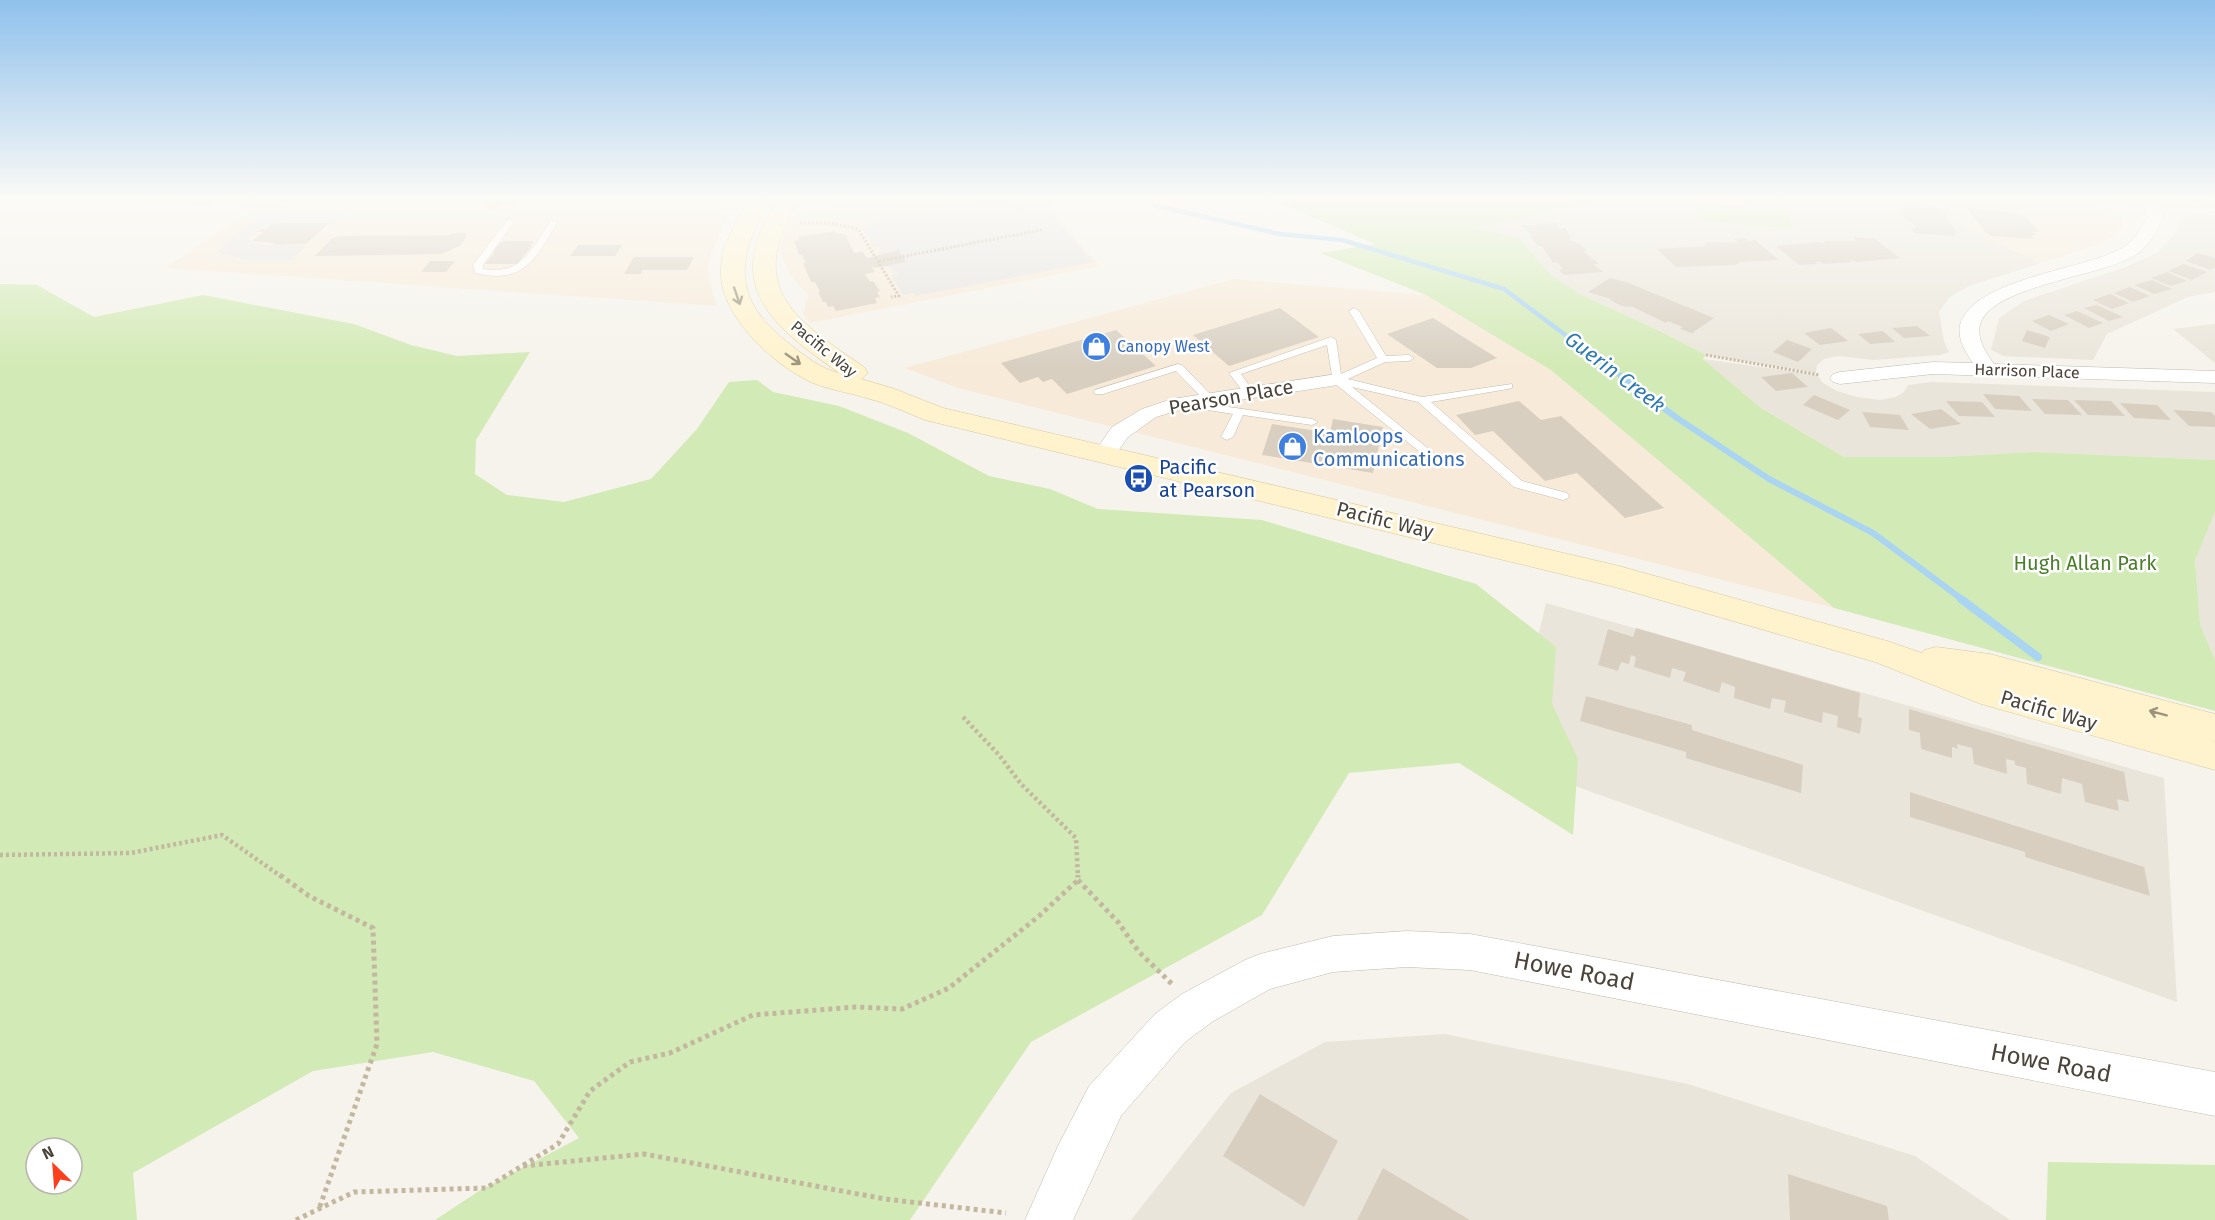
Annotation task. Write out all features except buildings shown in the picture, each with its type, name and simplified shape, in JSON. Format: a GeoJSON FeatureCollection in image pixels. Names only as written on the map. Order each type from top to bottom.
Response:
{"type":"FeatureCollection","features":[{"type":"Feature","properties":{"kind":"main road","name":"Pacific Way"},"geometry":{"type":"LineString","coordinates":[[735,255],[732,268],[734,290],[741,305],[766,339],[822,377],[883,394],[935,414],[1619,577],[1887,652],[1994,694],[2215,756]]}},
{"type":"Feature","properties":{"kind":"main road","name":"Pacific Way"},"geometry":{"type":"LineString","coordinates":[[763,255],[762,265],[765,287],[778,310],[796,329],[883,394]]}},
{"type":"Feature","properties":{"kind":"main road"},"geometry":{"type":"LineString","coordinates":[[766,339],[796,329]]}},
{"type":"Feature","properties":{"kind":"main road","name":"Pacific Way"},"geometry":{"type":"LineString","coordinates":[[1887,652],[1990,666],[2215,728]]}},
{"type":"Feature","properties":{"kind":"street"},"geometry":{"type":"LineString","coordinates":[[1988,369],[1973,350],[1970,324],[1977,310],[2000,295],[2122,255]]}},
{"type":"Feature","properties":{"kind":"street","name":"Harrison Place"},"geometry":{"type":"LineString","coordinates":[[1840,378],[1933,368],[2215,377]]}},
{"type":"Feature","properties":{"kind":"street","name":"Pearson Place"},"geometry":{"type":"LineString","coordinates":[[1105,453],[1120,432],[1149,413],[1179,403],[1208,398],[1244,401],[1337,380]]}},
{"type":"Feature","properties":{"kind":"street","name":"Howe Road"},"geometry":{"type":"LineString","coordinates":[[1049,1220],[1074,1162],[1105,1101],[1170,1028],[1197,1008],[1260,973],[1333,954],[1407,949],[1470,952],[2215,1094]]}},
{"type":"Feature","properties":{"kind":"lane"},"geometry":{"type":"LineString","coordinates":[[485,255],[478,265],[478,271],[506,274],[518,270],[529,255]]}},
{"type":"Feature","properties":{"kind":"lane"},"geometry":{"type":"LineString","coordinates":[[1354,311],[1383,359]]}},
{"type":"Feature","properties":{"kind":"lane"},"geometry":{"type":"LineString","coordinates":[[1227,437],[1244,401],[1234,373],[1331,340],[1337,380],[1429,454]]}},
{"type":"Feature","properties":{"kind":"lane"},"geometry":{"type":"LineString","coordinates":[[1337,380],[1383,359],[1409,358]]}},
{"type":"Feature","properties":{"kind":"lane"},"geometry":{"type":"LineString","coordinates":[[1098,392],[1178,367],[1208,398]]}},
{"type":"Feature","properties":{"kind":"lane"},"geometry":{"type":"LineString","coordinates":[[1337,380],[1422,400],[1508,386]]}},
{"type":"Feature","properties":{"kind":"lane"},"geometry":{"type":"LineString","coordinates":[[1422,400],[1518,484],[1563,496]]}},
{"type":"Feature","properties":{"kind":"lane"},"geometry":{"type":"LineString","coordinates":[[1179,403],[1244,401],[1312,422]]}},
{"type":"Feature","properties":{"kind":"path"},"geometry":{"type":"LineString","coordinates":[[875,255],[899,296],[891,297]]}},
{"type":"Feature","properties":{"kind":"path"},"geometry":{"type":"LineString","coordinates":[[879,261],[911,255]]}},
{"type":"Feature","properties":{"kind":"path"},"geometry":{"type":"LineString","coordinates":[[1706,355],[1840,378]]}},
{"type":"Feature","properties":{"kind":"path"},"geometry":{"type":"LineString","coordinates":[[963,717],[999,755],[1021,784],[1076,838],[1078,880],[1118,922],[1139,952],[1197,1008]]}},
{"type":"Feature","properties":{"kind":"path"},"geometry":{"type":"LineString","coordinates":[[0,855],[131,853],[222,835],[309,896],[373,928],[377,1044],[318,1209]]}},
{"type":"Feature","properties":{"kind":"path"},"geometry":{"type":"LineString","coordinates":[[296,1220],[354,1192],[486,1188],[558,1144],[590,1091],[630,1062],[670,1053],[753,1015],[856,1007],[902,1009],[949,988],[1039,916],[1078,880]]}},
{"type":"Feature","properties":{"kind":"path"},"geometry":{"type":"LineString","coordinates":[[522,1166],[644,1154],[885,1199],[1006,1213]]}},
{"type":"Feature","properties":{"kind":"shaded area"},"geometry":{"type":"Polygon","coordinates":[[[185,255],[711,255],[708,269],[717,306],[166,268],[185,255]]]}},
{"type":"Feature","properties":{"kind":"shaded area"},"geometry":{"type":"Polygon","coordinates":[[[228,255],[297,255],[291,260],[247,260],[228,255]]]}},
{"type":"Feature","properties":{"kind":"shaded area"},"geometry":{"type":"Polygon","coordinates":[[[781,255],[1091,255],[1100,266],[810,323],[803,314],[808,295],[790,275],[781,255]]]}},
{"type":"Feature","properties":{"kind":"shaded area"},"geometry":{"type":"Polygon","coordinates":[[[879,255],[1087,255],[1093,262],[916,296],[914,293],[903,295],[891,275],[899,273],[883,265],[879,255]]]}},
{"type":"Feature","properties":{"kind":"shaded area"},"geometry":{"type":"Polygon","coordinates":[[[1534,255],[2023,255],[2041,263],[1969,286],[1950,297],[1939,312],[1944,341],[1949,352],[1940,355],[1874,360],[1838,356],[1824,359],[1817,365],[1816,373],[1706,355],[1582,295],[1552,276],[1534,255]]]}},
{"type":"Feature","properties":{"kind":"shaded area"},"geometry":{"type":"Polygon","coordinates":[[[2023,255],[2066,255],[2041,263],[2023,255]]]}},
{"type":"Feature","properties":{"kind":"shaded area"},"geometry":{"type":"Polygon","coordinates":[[[2153,255],[2215,255],[2215,292],[2188,297],[2107,334],[2093,360],[2003,356],[1991,350],[1999,318],[2024,301],[2123,268],[2153,255]]]}},
{"type":"Feature","properties":{"kind":"shaded area"},"geometry":{"type":"Polygon","coordinates":[[[1233,279],[1426,295],[1551,370],[1834,608],[958,388],[905,368],[1233,279]]]}},
{"type":"Feature","properties":{"kind":"shaded area"},"geometry":{"type":"Polygon","coordinates":[[[2215,324],[2215,363],[2173,329],[2215,324]]]}},
{"type":"Feature","properties":{"kind":"shaded area"},"geometry":{"type":"Polygon","coordinates":[[[1703,359],[1817,375],[1823,383],[1837,391],[1880,400],[1896,397],[1904,392],[1908,385],[1932,382],[2215,392],[2215,460],[2033,452],[1943,457],[1844,457],[1761,408],[1703,359]]]}},
{"type":"Feature","properties":{"kind":"shaded area"},"geometry":{"type":"Polygon","coordinates":[[[2215,512],[2215,660],[2200,624],[2195,559],[2215,512]]]}},
{"type":"Feature","properties":{"kind":"shaded area"},"geometry":{"type":"Polygon","coordinates":[[[1546,603],[2164,778],[2177,1002],[1508,762],[1546,603]]]}},
{"type":"Feature","properties":{"kind":"shaded area"},"geometry":{"type":"Polygon","coordinates":[[[1445,1034],[1688,1084],[1915,1156],[2010,1220],[1131,1220],[1231,1093],[1325,1042],[1445,1034]]]}},
{"type":"Feature","properties":{"kind":"green space","name":"Hugh Allan Park"},"geometry":{"type":"Polygon","coordinates":[[[1325,255],[1534,255],[1552,276],[1582,295],[1706,355],[1703,359],[1761,408],[1844,457],[1943,457],[2033,452],[2215,460],[2215,512],[2195,560],[2200,624],[2215,660],[2215,711],[1834,608],[1551,370],[1426,295],[1325,255]]]}},
{"type":"Feature","properties":{"kind":"green space"},"geometry":{"type":"Polygon","coordinates":[[[0,284],[37,285],[94,317],[203,295],[354,324],[411,345],[457,356],[530,352],[476,440],[475,474],[507,495],[564,502],[651,479],[697,429],[729,382],[757,380],[773,392],[839,406],[908,433],[989,476],[1050,489],[1098,509],[1262,520],[1476,584],[1556,647],[1552,704],[1578,759],[1573,835],[1459,763],[1349,773],[1262,915],[1031,1042],[910,1220],[435,1220],[479,1191],[579,1138],[534,1081],[433,1052],[313,1071],[133,1173],[137,1220],[0,1220],[0,284]]]}},
{"type":"Feature","properties":{"kind":"green space"},"geometry":{"type":"Polygon","coordinates":[[[2048,1162],[2215,1165],[2215,1220],[2046,1220],[2048,1162]]]}},
{"type":"Feature","properties":{"kind":"waterway","name":"Guerin Creek"},"geometry":{"type":"LineString","coordinates":[[1391,255],[1504,289],[1623,378]]}},
{"type":"Feature","properties":{"kind":"waterway","name":"Guerin Creek"},"geometry":{"type":"LineString","coordinates":[[1621,376],[1677,418],[1769,479],[1873,533],[1963,600]]}},
{"type":"Feature","properties":{"kind":"waterway","name":"Guerin Creek"},"geometry":{"type":"LineString","coordinates":[[1961,599],[2038,657]]}},
{"type":"Feature","properties":{"kind":"place","name":"Canopy West"},"geometry":{"type":"Point","coordinates":[1096,346]}},
{"type":"Feature","properties":{"kind":"place","name":"Kamloops Communications"},"geometry":{"type":"Point","coordinates":[1292,447]}},
{"type":"Feature","properties":{"kind":"place","name":"Pacific at Pearson"},"geometry":{"type":"Point","coordinates":[1138,479]}}]}
